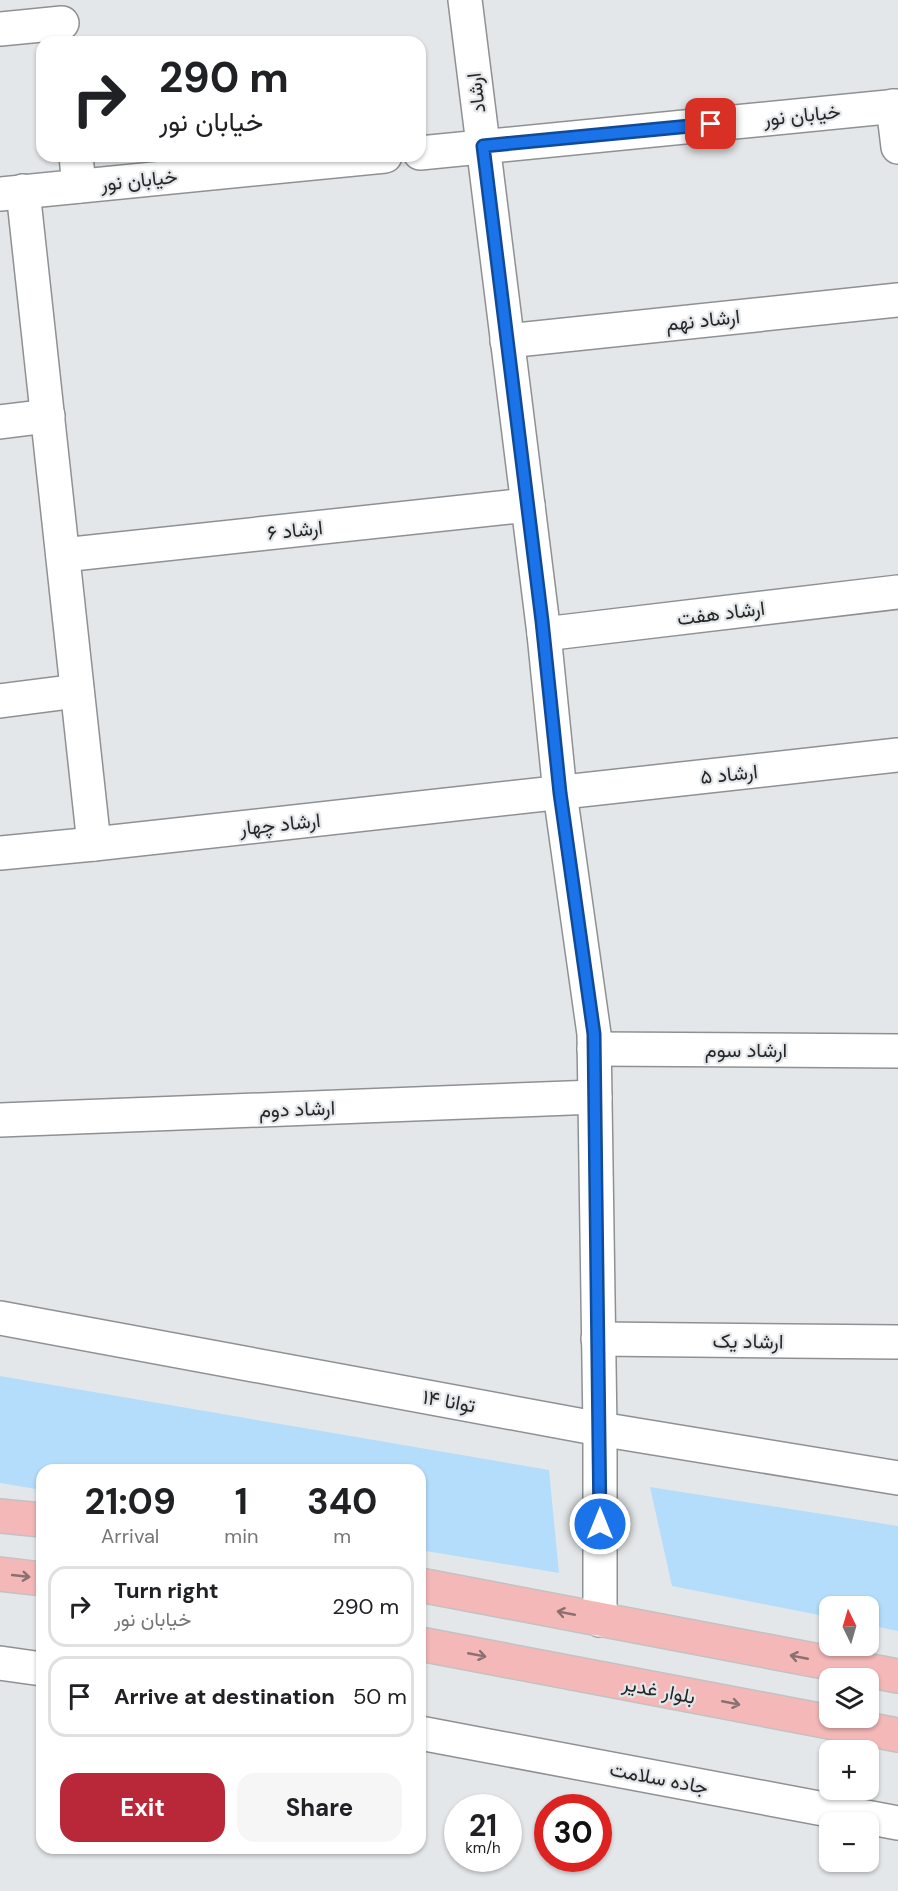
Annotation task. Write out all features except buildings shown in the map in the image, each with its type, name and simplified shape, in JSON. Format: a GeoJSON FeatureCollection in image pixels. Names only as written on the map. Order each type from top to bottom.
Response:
{"type":"FeatureCollection","features":[{"type":"Feature","properties":{"kind":"main road"},"geometry":{"type":"LineString","coordinates":[[0,1516],[36,1519]]}},
{"type":"Feature","properties":{"kind":"main road"},"geometry":{"type":"LineString","coordinates":[[0,1574],[36,1578]]}},
{"type":"Feature","properties":{"kind":"main road"},"geometry":{"type":"LineString","coordinates":[[426,1586],[898,1676]]}},
{"type":"Feature","properties":{"kind":"main road","name":"بلوار غدیر"},"geometry":{"type":"LineString","coordinates":[[426,1645],[898,1735]]}},
{"type":"Feature","properties":{"kind":"street","name":"ارشاد"},"geometry":{"type":"LineString","coordinates":[[465,0],[544,634],[560,793],[594,1034],[600,1429],[600,1620]]}},
{"type":"Feature","properties":{"kind":"street"},"geometry":{"type":"LineString","coordinates":[[0,29],[62,22]]}},
{"type":"Feature","properties":{"kind":"street","name":"خیابان نور"},"geometry":{"type":"LineString","coordinates":[[426,152],[896,106]]}},
{"type":"Feature","properties":{"kind":"street"},"geometry":{"type":"LineString","coordinates":[[896,106],[898,147]]}},
{"type":"Feature","properties":{"kind":"street","name":"خیابان نور"},"geometry":{"type":"LineString","coordinates":[[12,192],[78,171],[262,162]]}},
{"type":"Feature","properties":{"kind":"street"},"geometry":{"type":"LineString","coordinates":[[12,192],[48,416],[94,844]]}},
{"type":"Feature","properties":{"kind":"street","name":"ارشاد نهم"},"geometry":{"type":"LineString","coordinates":[[507,341],[898,300]]}},
{"type":"Feature","properties":{"kind":"street"},"geometry":{"type":"LineString","coordinates":[[0,422],[48,416]]}},
{"type":"Feature","properties":{"kind":"street","name":"ارشاد ۶"},"geometry":{"type":"LineString","coordinates":[[63,555],[528,505]]}},
{"type":"Feature","properties":{"kind":"street","name":"ارشاد هفت"},"geometry":{"type":"LineString","coordinates":[[544,634],[898,592]]}},
{"type":"Feature","properties":{"kind":"street"},"geometry":{"type":"LineString","coordinates":[[0,701],[77,691]]}},
{"type":"Feature","properties":{"kind":"street","name":"ارشاد ۵"},"geometry":{"type":"LineString","coordinates":[[560,793],[898,755]]}},
{"type":"Feature","properties":{"kind":"street","name":"ارشاد چهار"},"geometry":{"type":"LineString","coordinates":[[0,853],[560,793]]}},
{"type":"Feature","properties":{"kind":"street","name":"ارشاد سوم"},"geometry":{"type":"LineString","coordinates":[[594,1049],[898,1052]]}},
{"type":"Feature","properties":{"kind":"street","name":"ارشاد دوم"},"geometry":{"type":"LineString","coordinates":[[0,1120],[595,1097]]}},
{"type":"Feature","properties":{"kind":"street","name":"توانا ۱۴"},"geometry":{"type":"LineString","coordinates":[[0,1318],[600,1429],[898,1478]]}},
{"type":"Feature","properties":{"kind":"street","name":"ارشاد یک"},"geometry":{"type":"LineString","coordinates":[[598,1339],[898,1342]]}},
{"type":"Feature","properties":{"kind":"street"},"geometry":{"type":"LineString","coordinates":[[0,1663],[36,1668]]}},
{"type":"Feature","properties":{"kind":"street","name":"جاده سلامت"},"geometry":{"type":"LineString","coordinates":[[426,1734],[898,1823]]}},
{"type":"Feature","properties":{"kind":"shaded area"},"geometry":{"type":"Polygon","coordinates":[[[0,1376],[549,1470],[559,1573],[426,1551],[426,1464],[36,1464],[36,1489],[0,1483],[0,1376]]]}},
{"type":"Feature","properties":{"kind":"shaded area"},"geometry":{"type":"Polygon","coordinates":[[[650,1487],[898,1526],[898,1631],[879,1627],[879,1596],[819,1596],[819,1615],[672,1586],[650,1487]]]}},
{"type":"Feature","properties":{"kind":"route"},"geometry":{"type":"LineString","coordinates":[[600,1524],[594,1034],[560,793],[542,621],[483,146],[711,124]]}}]}
